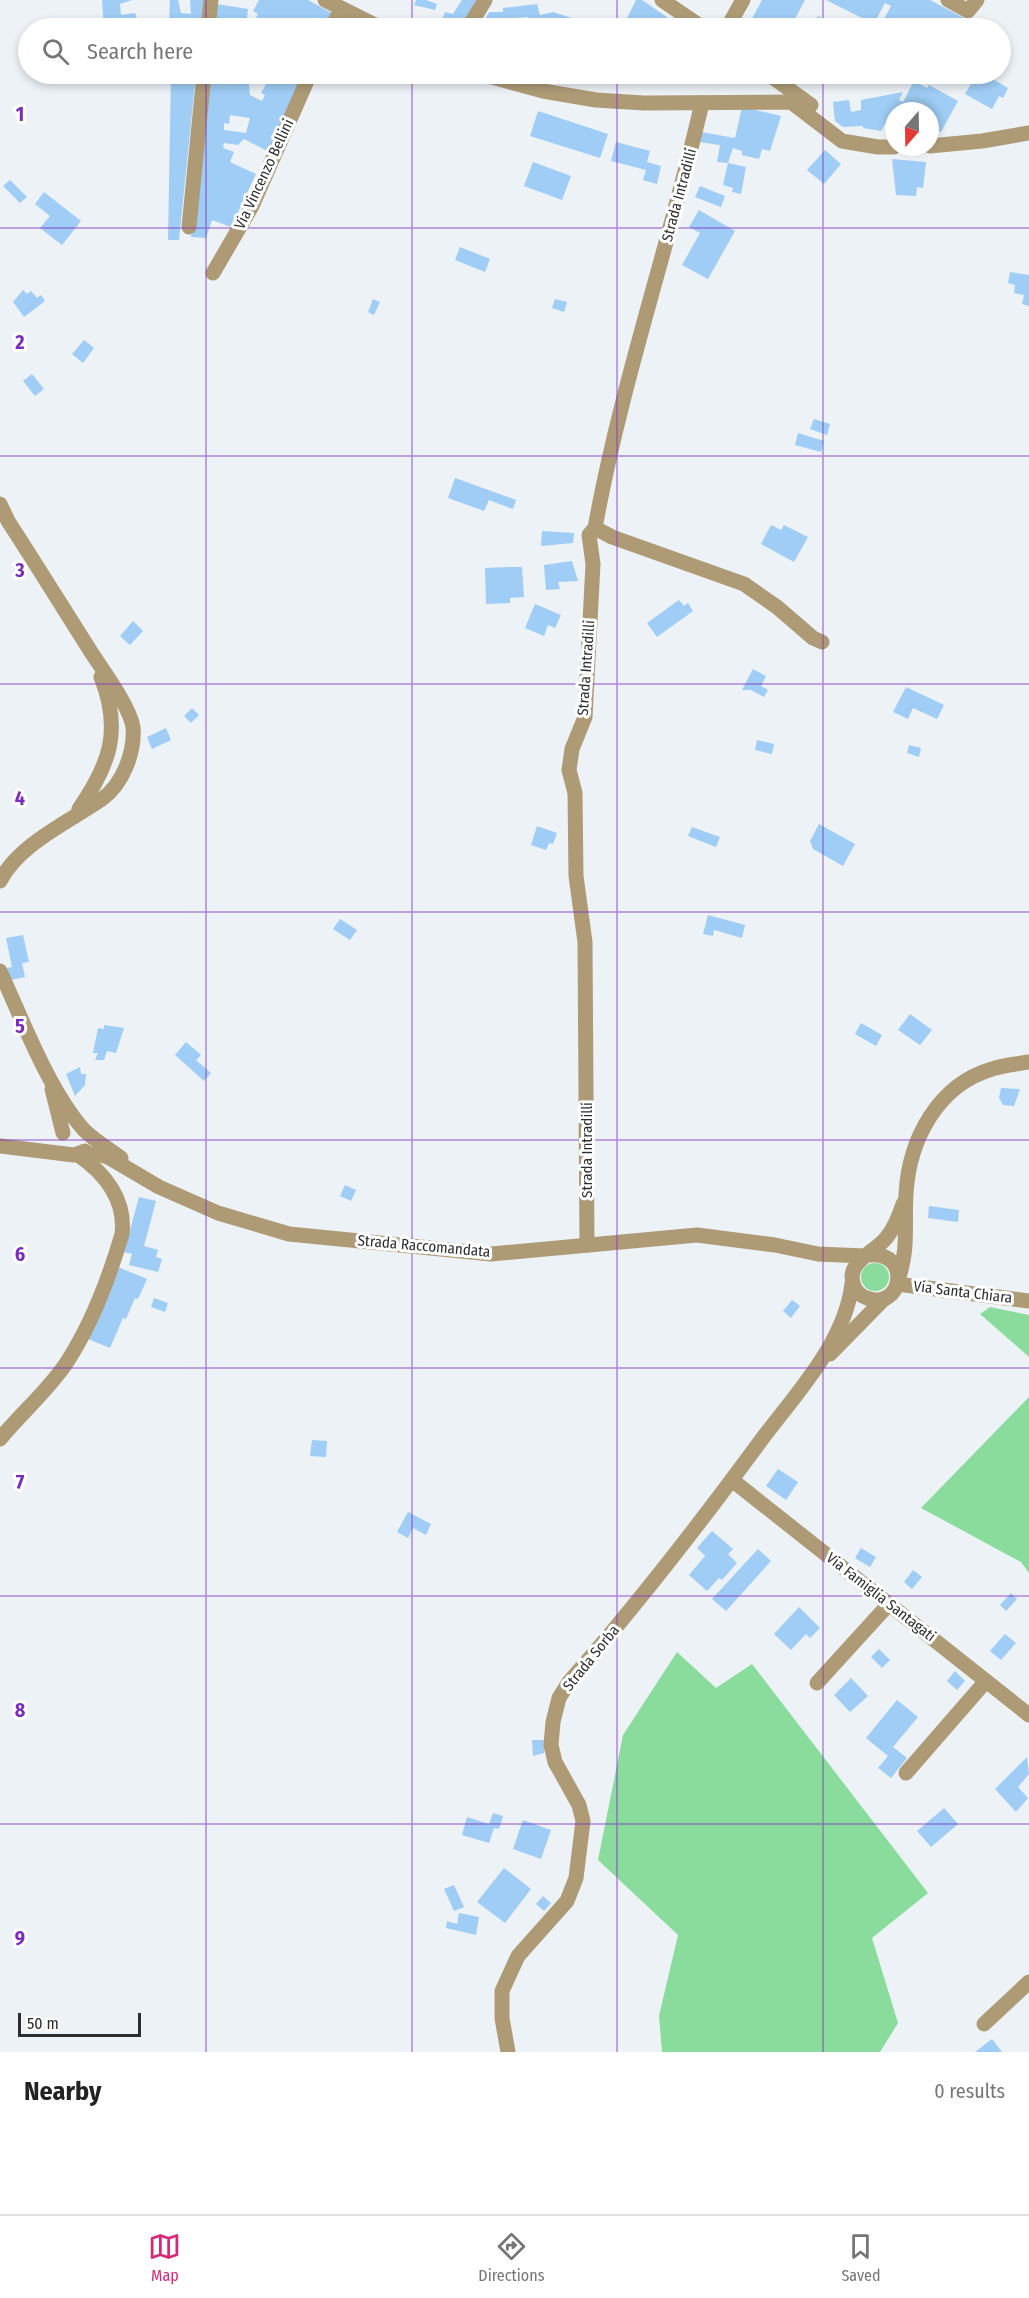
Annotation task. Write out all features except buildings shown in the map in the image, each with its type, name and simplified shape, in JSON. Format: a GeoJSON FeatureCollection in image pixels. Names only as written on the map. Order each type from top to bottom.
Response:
{"type":"FeatureCollection","features":[{"type":"Feature","properties":{"kind":"street"},"geometry":{"type":"LineString","coordinates":[[209,18],[211,0]]}},
{"type":"Feature","properties":{"kind":"street"},"geometry":{"type":"LineString","coordinates":[[325,0],[360,18]]}},
{"type":"Feature","properties":{"kind":"street"},"geometry":{"type":"LineString","coordinates":[[474,18],[485,0]]}},
{"type":"Feature","properties":{"kind":"street"},"geometry":{"type":"LineString","coordinates":[[662,0],[688,18]]}},
{"type":"Feature","properties":{"kind":"street"},"geometry":{"type":"LineString","coordinates":[[733,18],[743,0]]}},
{"type":"Feature","properties":{"kind":"street"},"geometry":{"type":"LineString","coordinates":[[948,0],[972,5]]}},
{"type":"Feature","properties":{"kind":"street"},"geometry":{"type":"LineString","coordinates":[[337,18],[341,9]]}},
{"type":"Feature","properties":{"kind":"street"},"geometry":{"type":"LineString","coordinates":[[189,227],[203,84]]}},
{"type":"Feature","properties":{"kind":"street","name":"Via Vincenzo Bellini"},"geometry":{"type":"LineString","coordinates":[[213,273],[252,206],[306,84]]}},
{"type":"Feature","properties":{"kind":"street"},"geometry":{"type":"LineString","coordinates":[[517,84],[596,100],[644,103],[791,102],[842,141],[885,147]]}},
{"type":"Feature","properties":{"kind":"street"},"geometry":{"type":"LineString","coordinates":[[783,84],[860,145]]}},
{"type":"Feature","properties":{"kind":"street","name":"Strada Intradilli"},"geometry":{"type":"LineString","coordinates":[[587,1245],[585,942],[576,876],[575,793],[569,770],[572,749],[585,717],[593,564],[589,535],[595,528],[606,465],[630,368],[678,200],[702,103]]}},
{"type":"Feature","properties":{"kind":"street"},"geometry":{"type":"LineString","coordinates":[[939,145],[1029,133]]}},
{"type":"Feature","properties":{"kind":"street"},"geometry":{"type":"LineString","coordinates":[[0,504],[8,521],[116,689],[133,724],[133,753],[122,776],[104,798],[76,814],[13,862],[0,880]]}},
{"type":"Feature","properties":{"kind":"street"},"geometry":{"type":"LineString","coordinates":[[595,528],[612,537],[744,584],[777,607],[813,638],[822,642]]}},
{"type":"Feature","properties":{"kind":"street"},"geometry":{"type":"LineString","coordinates":[[76,814],[98,782],[109,754],[112,722],[106,688],[92,653]]}},
{"type":"Feature","properties":{"kind":"street"},"geometry":{"type":"LineString","coordinates":[[0,971],[47,1072],[89,1136],[89,1146],[78,1155]]}},
{"type":"Feature","properties":{"kind":"street"},"geometry":{"type":"LineString","coordinates":[[815,1368],[891,1294],[898,1282],[904,1261],[907,1236],[908,1174],[913,1152],[925,1124],[938,1104],[952,1090],[978,1074],[993,1068],[1029,1062]]}},
{"type":"Feature","properties":{"kind":"street"},"geometry":{"type":"LineString","coordinates":[[0,1439],[67,1363],[86,1328],[122,1234],[124,1218],[119,1202],[96,1168],[78,1155],[65,1150],[61,1141],[63,1135],[47,1072]]}},
{"type":"Feature","properties":{"kind":"street"},"geometry":{"type":"LineString","coordinates":[[29,1149],[47,1146],[70,1127],[75,1126],[86,1131],[146,1179]]}},
{"type":"Feature","properties":{"kind":"street"},"geometry":{"type":"LineString","coordinates":[[0,1146],[78,1155],[97,1154],[108,1157],[146,1179]]}},
{"type":"Feature","properties":{"kind":"street","name":"Strada Raccomandata"},"geometry":{"type":"LineString","coordinates":[[146,1179],[218,1213],[289,1234],[491,1254],[698,1235],[775,1245],[818,1254]]}},
{"type":"Feature","properties":{"kind":"street"},"geometry":{"type":"LineString","coordinates":[[815,1368],[843,1323],[851,1299],[855,1265],[889,1235],[897,1223],[906,1196]]}},
{"type":"Feature","properties":{"kind":"street"},"geometry":{"type":"LineString","coordinates":[[818,1254],[884,1256],[895,1266],[898,1282]]}},
{"type":"Feature","properties":{"kind":"street"},"geometry":{"type":"LineString","coordinates":[[818,1254],[842,1266],[862,1296],[878,1300],[885,1298]]}},
{"type":"Feature","properties":{"kind":"street","name":"Via Santa Chiara"},"geometry":{"type":"LineString","coordinates":[[898,1282],[1029,1301]]}},
{"type":"Feature","properties":{"kind":"street","name":"Strada Sorba"},"geometry":{"type":"LineString","coordinates":[[508,2052],[502,2018],[502,1991],[518,1956],[567,1901],[576,1878],[582,1842],[583,1821],[579,1805],[555,1762],[551,1744],[559,1698],[568,1682],[660,1573],[815,1368]]}},
{"type":"Feature","properties":{"kind":"street","name":"Via Famiglia Santagati"},"geometry":{"type":"LineString","coordinates":[[732,1480],[1029,1715]]}},
{"type":"Feature","properties":{"kind":"street"},"geometry":{"type":"LineString","coordinates":[[817,1683],[889,1604]]}},
{"type":"Feature","properties":{"kind":"street"},"geometry":{"type":"LineString","coordinates":[[906,1773],[986,1681]]}},
{"type":"Feature","properties":{"kind":"street"},"geometry":{"type":"LineString","coordinates":[[984,2024],[1029,1982]]}},
{"type":"Feature","properties":{"kind":"green space"},"geometry":{"type":"Polygon","coordinates":[[[875,1263],[885,1267],[889,1277],[885,1287],[875,1291],[865,1287],[861,1277],[865,1267],[875,1263]]]}},
{"type":"Feature","properties":{"kind":"green space"},"geometry":{"type":"Polygon","coordinates":[[[990,1307],[1029,1315],[1029,1357],[980,1314],[990,1307]]]}},
{"type":"Feature","properties":{"kind":"green space"},"geometry":{"type":"Polygon","coordinates":[[[1029,1397],[1029,1573],[1021,1562],[921,1508],[1029,1397]]]}},
{"type":"Feature","properties":{"kind":"green space"},"geometry":{"type":"Polygon","coordinates":[[[677,1652],[716,1688],[752,1664],[928,1893],[872,1938],[898,2023],[880,2052],[662,2052],[659,2016],[678,1935],[598,1860],[623,1735],[677,1652]]]}}]}
